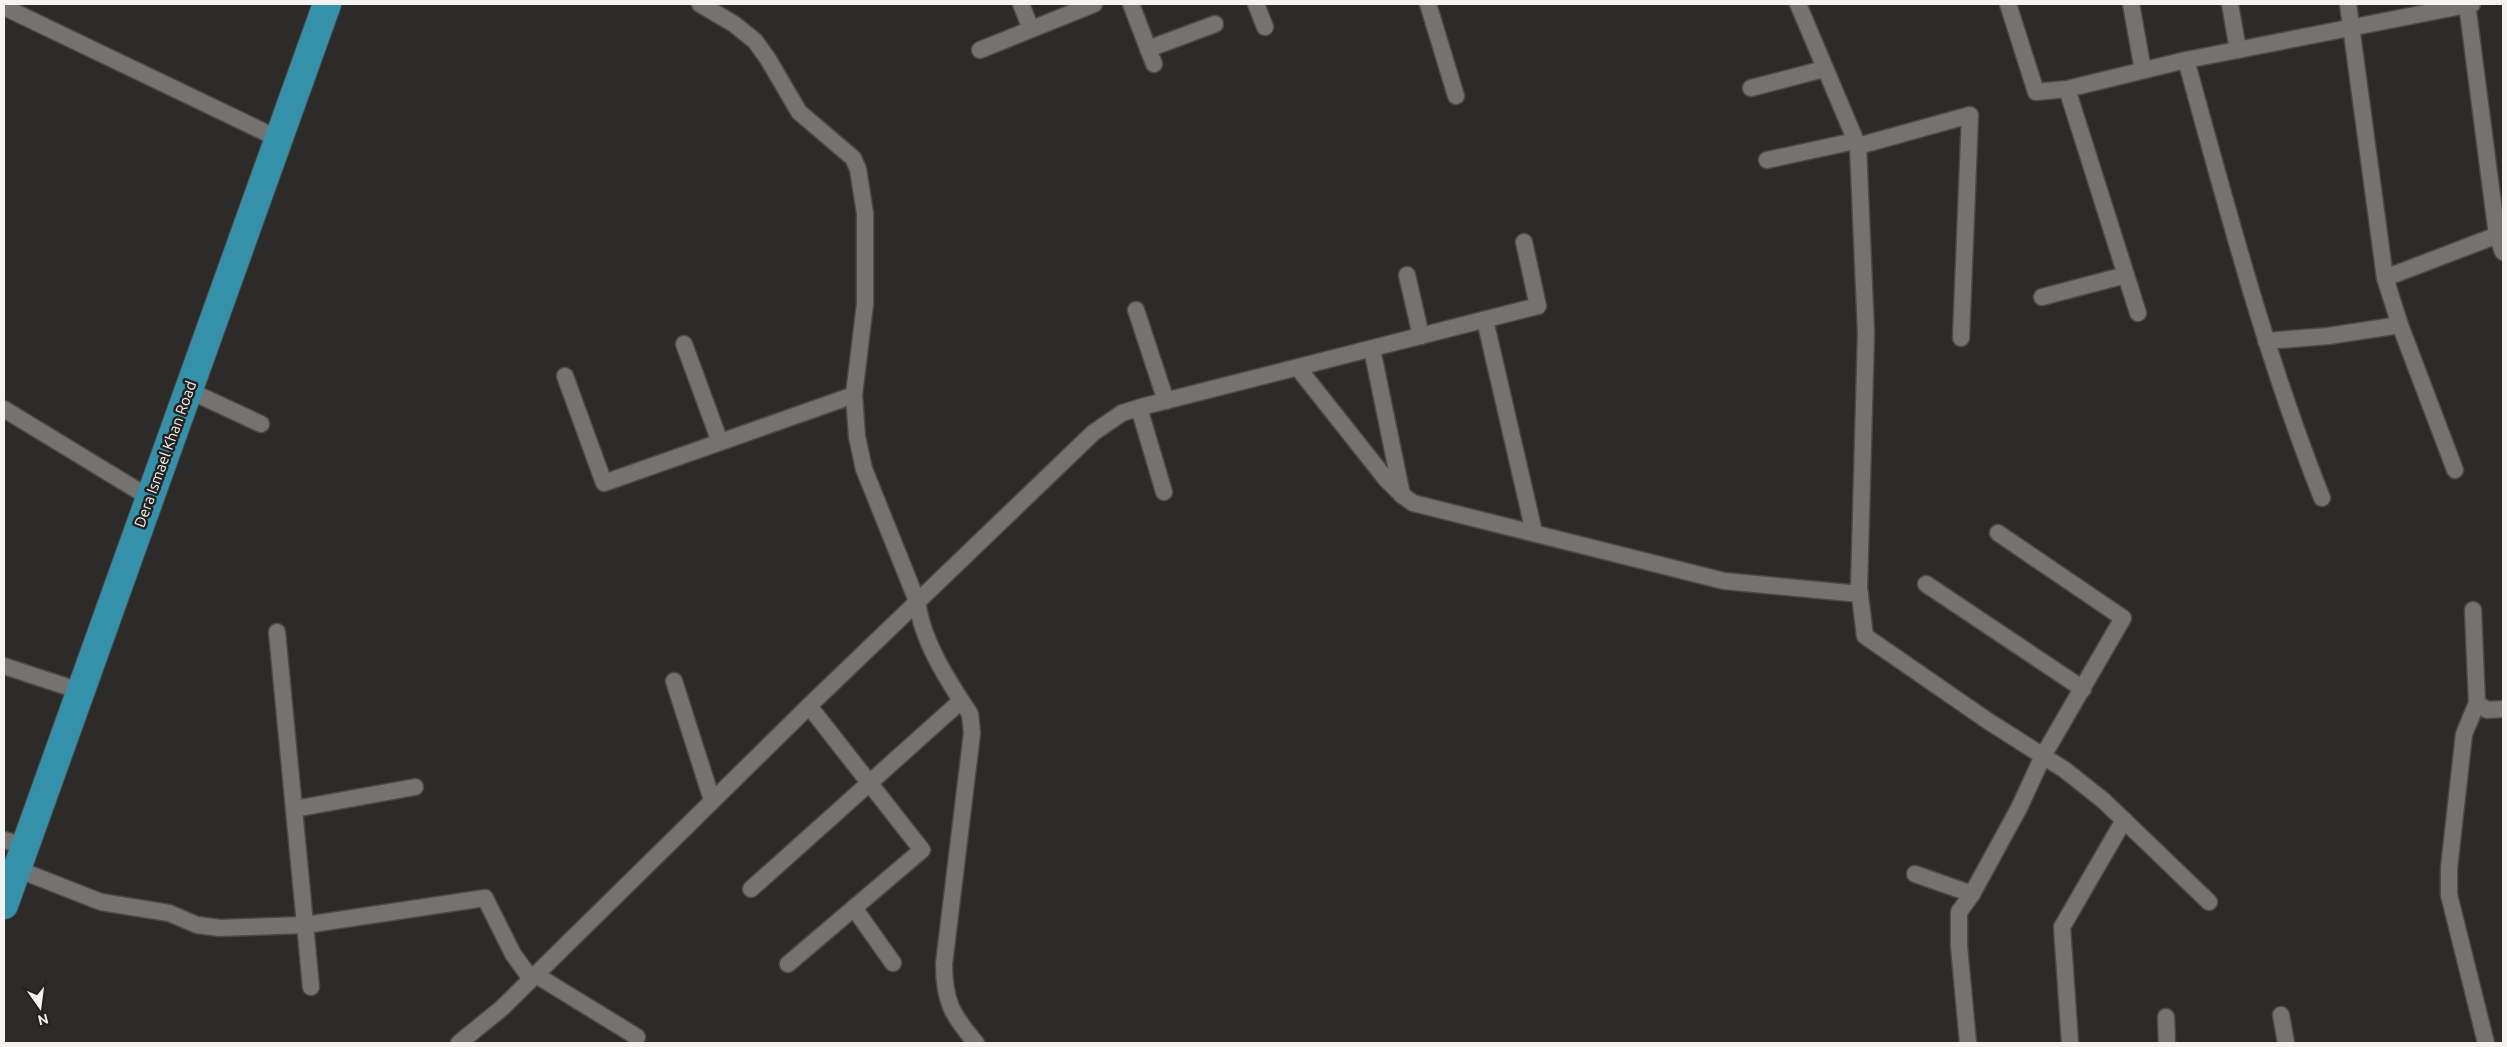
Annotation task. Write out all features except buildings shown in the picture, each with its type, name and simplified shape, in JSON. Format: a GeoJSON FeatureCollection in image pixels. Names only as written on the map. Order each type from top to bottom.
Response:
{"type":"FeatureCollection","features":[{"type":"Feature","properties":{"kind":"highway","name":"Dera Ismael Khan Road"},"geometry":{"type":"LineString","coordinates":[[4,905],[15,852],[80,691],[327,4]]}},
{"type":"Feature","properties":{"kind":"street"},"geometry":{"type":"LineString","coordinates":[[700,4],[734,24],[755,41],[768,59],[798,112],[853,158],[858,169],[865,213],[865,304],[854,395],[857,437],[864,469],[917,601],[919,618],[930,644],[970,714],[972,733],[944,964],[944,989],[953,1012],[976,1043]]}},
{"type":"Feature","properties":{"kind":"street"},"geometry":{"type":"LineString","coordinates":[[1021,4],[1030,29]]}},
{"type":"Feature","properties":{"kind":"street"},"geometry":{"type":"LineString","coordinates":[[980,50],[1094,4]]}},
{"type":"Feature","properties":{"kind":"street"},"geometry":{"type":"LineString","coordinates":[[1131,4],[1151,57],[1215,24]]}},
{"type":"Feature","properties":{"kind":"street"},"geometry":{"type":"LineString","coordinates":[[1256,4],[1265,27]]}},
{"type":"Feature","properties":{"kind":"street"},"geometry":{"type":"LineString","coordinates":[[1428,4],[1456,96]]}},
{"type":"Feature","properties":{"kind":"street"},"geometry":{"type":"LineString","coordinates":[[1798,4],[1856,144],[1866,333],[1860,594],[1865,636],[2089,789],[2124,820],[2208,902]]}},
{"type":"Feature","properties":{"kind":"street"},"geometry":{"type":"LineString","coordinates":[[2008,4],[2036,92],[2067,88],[2186,60],[2469,4],[2503,252]]}},
{"type":"Feature","properties":{"kind":"street"},"geometry":{"type":"LineString","coordinates":[[2131,4],[2143,70]]}},
{"type":"Feature","properties":{"kind":"street"},"geometry":{"type":"LineString","coordinates":[[2230,4],[2238,50]]}},
{"type":"Feature","properties":{"kind":"street"},"geometry":{"type":"LineString","coordinates":[[2348,4],[2385,278],[2400,325],[2455,470]]}},
{"type":"Feature","properties":{"kind":"street"},"geometry":{"type":"LineString","coordinates":[[4,7],[279,139]]}},
{"type":"Feature","properties":{"kind":"street"},"geometry":{"type":"LineString","coordinates":[[2186,60],[2266,341],[2299,442],[2322,498]]}},
{"type":"Feature","properties":{"kind":"street"},"geometry":{"type":"LineString","coordinates":[[1751,88],[1824,69]]}},
{"type":"Feature","properties":{"kind":"street"},"geometry":{"type":"LineString","coordinates":[[2067,88],[2138,313]]}},
{"type":"Feature","properties":{"kind":"street"},"geometry":{"type":"LineString","coordinates":[[1767,160],[1856,144],[1970,115],[1961,338]]}},
{"type":"Feature","properties":{"kind":"street"},"geometry":{"type":"LineString","coordinates":[[2385,278],[2500,234]]}},
{"type":"Feature","properties":{"kind":"street"},"geometry":{"type":"LineString","coordinates":[[459,1043],[502,1008],[712,800],[1093,434],[1122,413],[1139,408],[1538,306],[1524,242]]}},
{"type":"Feature","properties":{"kind":"street"},"geometry":{"type":"LineString","coordinates":[[1407,275],[1421,336]]}},
{"type":"Feature","properties":{"kind":"street"},"geometry":{"type":"LineString","coordinates":[[2042,297],[2126,275]]}},
{"type":"Feature","properties":{"kind":"street"},"geometry":{"type":"LineString","coordinates":[[1136,310],[1166,401]]}},
{"type":"Feature","properties":{"kind":"street"},"geometry":{"type":"LineString","coordinates":[[1485,320],[1534,532]]}},
{"type":"Feature","properties":{"kind":"street"},"geometry":{"type":"LineString","coordinates":[[2266,341],[2328,336],[2400,325]]}},
{"type":"Feature","properties":{"kind":"street"},"geometry":{"type":"LineString","coordinates":[[684,344],[720,442]]}},
{"type":"Feature","properties":{"kind":"street"},"geometry":{"type":"LineString","coordinates":[[1372,349],[1402,495]]}},
{"type":"Feature","properties":{"kind":"street"},"geometry":{"type":"LineString","coordinates":[[1298,368],[1386,479],[1413,503],[1724,581],[1860,594]]}},
{"type":"Feature","properties":{"kind":"street"},"geometry":{"type":"LineString","coordinates":[[565,376],[604,483],[854,395]]}},
{"type":"Feature","properties":{"kind":"street"},"geometry":{"type":"LineString","coordinates":[[188,390],[262,424]]}},
{"type":"Feature","properties":{"kind":"street"},"geometry":{"type":"LineString","coordinates":[[1139,408],[1164,492]]}},
{"type":"Feature","properties":{"kind":"street"},"geometry":{"type":"LineString","coordinates":[[4,409],[150,498]]}},
{"type":"Feature","properties":{"kind":"street"},"geometry":{"type":"LineString","coordinates":[[1968,1043],[1959,946],[1959,912],[1972,894],[2019,808],[2043,756],[2124,618],[1998,533]]}},
{"type":"Feature","properties":{"kind":"street"},"geometry":{"type":"LineString","coordinates":[[1926,584],[2083,689]]}},
{"type":"Feature","properties":{"kind":"street"},"geometry":{"type":"LineString","coordinates":[[2473,610],[2477,703],[2464,734],[2449,868],[2449,895],[2486,1043]]}},
{"type":"Feature","properties":{"kind":"street"},"geometry":{"type":"LineString","coordinates":[[277,632],[311,988]]}},
{"type":"Feature","properties":{"kind":"street"},"geometry":{"type":"LineString","coordinates":[[4,666],[80,691]]}},
{"type":"Feature","properties":{"kind":"street"},"geometry":{"type":"LineString","coordinates":[[674,681],[712,800]]}},
{"type":"Feature","properties":{"kind":"street"},"geometry":{"type":"LineString","coordinates":[[751,889],[961,701]]}},
{"type":"Feature","properties":{"kind":"street"},"geometry":{"type":"LineString","coordinates":[[2477,703],[2487,710],[2503,709]]}},
{"type":"Feature","properties":{"kind":"street"},"geometry":{"type":"LineString","coordinates":[[788,964],[922,850],[809,706]]}},
{"type":"Feature","properties":{"kind":"street"},"geometry":{"type":"LineString","coordinates":[[294,809],[415,786]]}},
{"type":"Feature","properties":{"kind":"street"},"geometry":{"type":"LineString","coordinates":[[2070,1043],[2062,928],[2124,820]]}},
{"type":"Feature","properties":{"kind":"street"},"geometry":{"type":"LineString","coordinates":[[15,852],[101,902],[169,913],[197,925],[220,928],[305,925],[485,898],[513,954],[534,977],[637,1037]]}},
{"type":"Feature","properties":{"kind":"street"},"geometry":{"type":"LineString","coordinates":[[1915,874],[1972,894]]}},
{"type":"Feature","properties":{"kind":"street"},"geometry":{"type":"LineString","coordinates":[[854,908],[893,963]]}},
{"type":"Feature","properties":{"kind":"street"},"geometry":{"type":"LineString","coordinates":[[2281,1015],[2286,1043]]}},
{"type":"Feature","properties":{"kind":"street"},"geometry":{"type":"LineString","coordinates":[[2166,1017],[2167,1043]]}}]}
